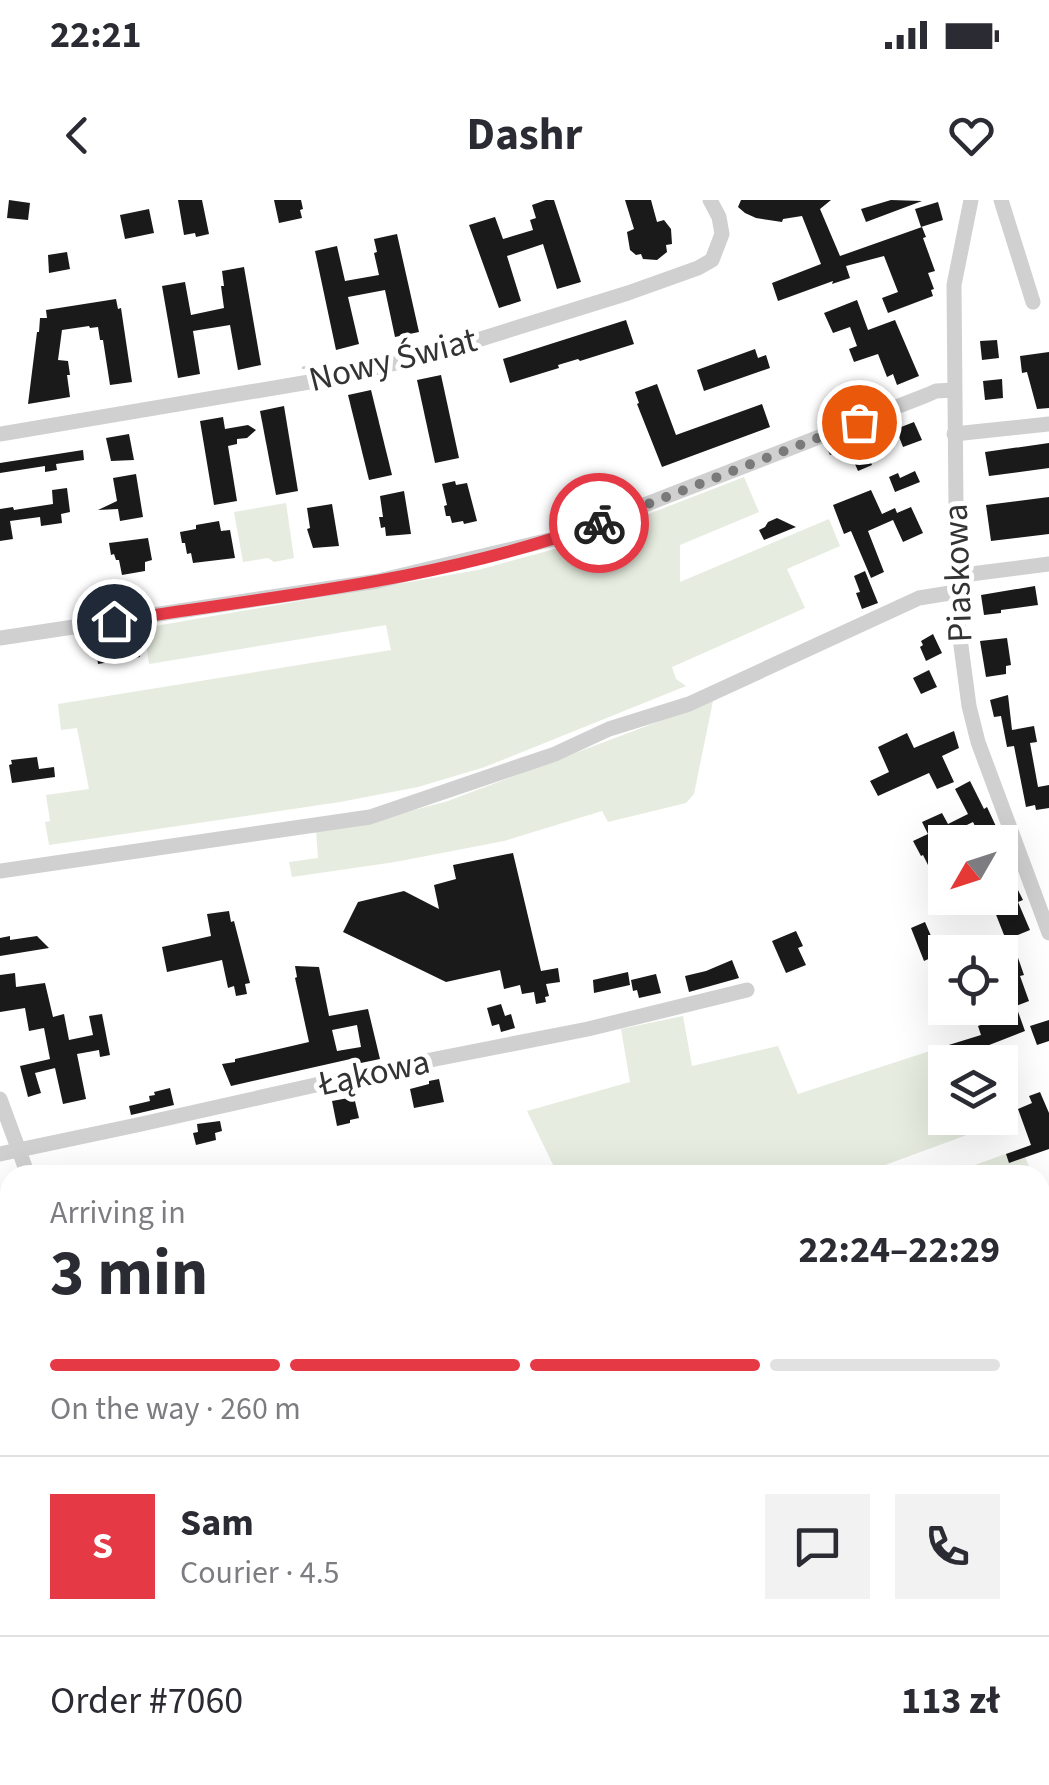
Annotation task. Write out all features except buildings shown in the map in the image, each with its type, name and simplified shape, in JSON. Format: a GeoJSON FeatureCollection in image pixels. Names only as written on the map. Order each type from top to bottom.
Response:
{"type":"FeatureCollection","features":[{"type":"Feature","properties":{"kind":"street","name":"Nowy Świat"},"geometry":{"type":"LineString","coordinates":[[0,434],[326,379],[426,356],[628,293],[712,260],[722,234],[710,200]]}},
{"type":"Feature","properties":{"kind":"street","name":"Piaskowa"},"geometry":{"type":"LineString","coordinates":[[971,200],[954,285],[955,584],[960,653],[978,742],[1049,933]]}},
{"type":"Feature","properties":{"kind":"street"},"geometry":{"type":"LineString","coordinates":[[1001,200],[1033,302]]}},
{"type":"Feature","properties":{"kind":"street"},"geometry":{"type":"LineString","coordinates":[[0,638],[378,581],[562,537],[927,394],[954,390]]}},
{"type":"Feature","properties":{"kind":"street"},"geometry":{"type":"LineString","coordinates":[[954,434],[1049,424]]}},
{"type":"Feature","properties":{"kind":"street"},"geometry":{"type":"LineString","coordinates":[[0,871],[370,817],[554,754],[609,729],[689,704],[955,584],[1049,564]]}},
{"type":"Feature","properties":{"kind":"street","name":"Łąkowa"},"geometry":{"type":"LineString","coordinates":[[0,1154],[588,1029],[747,990]]}},
{"type":"Feature","properties":{"kind":"street"},"geometry":{"type":"LineString","coordinates":[[0,1099],[24,1165]]}},
{"type":"Feature","properties":{"kind":"path"},"geometry":{"type":"LineString","coordinates":[[299,368],[334,362]]}},
{"type":"Feature","properties":{"kind":"shaded area"},"geometry":{"type":"Polygon","coordinates":[[[744,477],[759,512],[680,545],[680,582],[829,519],[840,546],[787,569],[805,608],[672,667],[676,679],[686,686],[485,767],[418,787],[49,845],[46,795],[89,789],[77,728],[61,730],[58,704],[391,650],[386,625],[149,664],[144,628],[478,570],[566,546],[744,477]]]}},
{"type":"Feature","properties":{"kind":"shaded area"},"geometry":{"type":"Polygon","coordinates":[[[286,503],[294,558],[243,562],[234,512],[286,503]]]}},
{"type":"Feature","properties":{"kind":"shaded area"},"geometry":{"type":"Polygon","coordinates":[[[713,701],[694,794],[686,803],[608,822],[602,811],[504,841],[292,877],[289,862],[318,858],[316,829],[384,818],[448,801],[713,701]]]}},
{"type":"Feature","properties":{"kind":"shaded area"},"geometry":{"type":"Polygon","coordinates":[[[683,1016],[692,1066],[778,1046],[798,1094],[928,1052],[928,1135],[967,1135],[885,1165],[553,1165],[527,1111],[630,1082],[621,1029],[683,1016]]]}},
{"type":"Feature","properties":{"kind":"shaded area"},"geometry":{"type":"Polygon","coordinates":[[[1022,1148],[1028,1165],[975,1165],[1022,1148]]]}},
{"type":"Feature","properties":{"kind":"way so far"},"geometry":{"type":"LineString","coordinates":[[599,523],[859,422]]}},
{"type":"Feature","properties":{"kind":"route"},"geometry":{"type":"LineString","coordinates":[[114,621],[418,573],[562,537],[599,523]]}}]}
